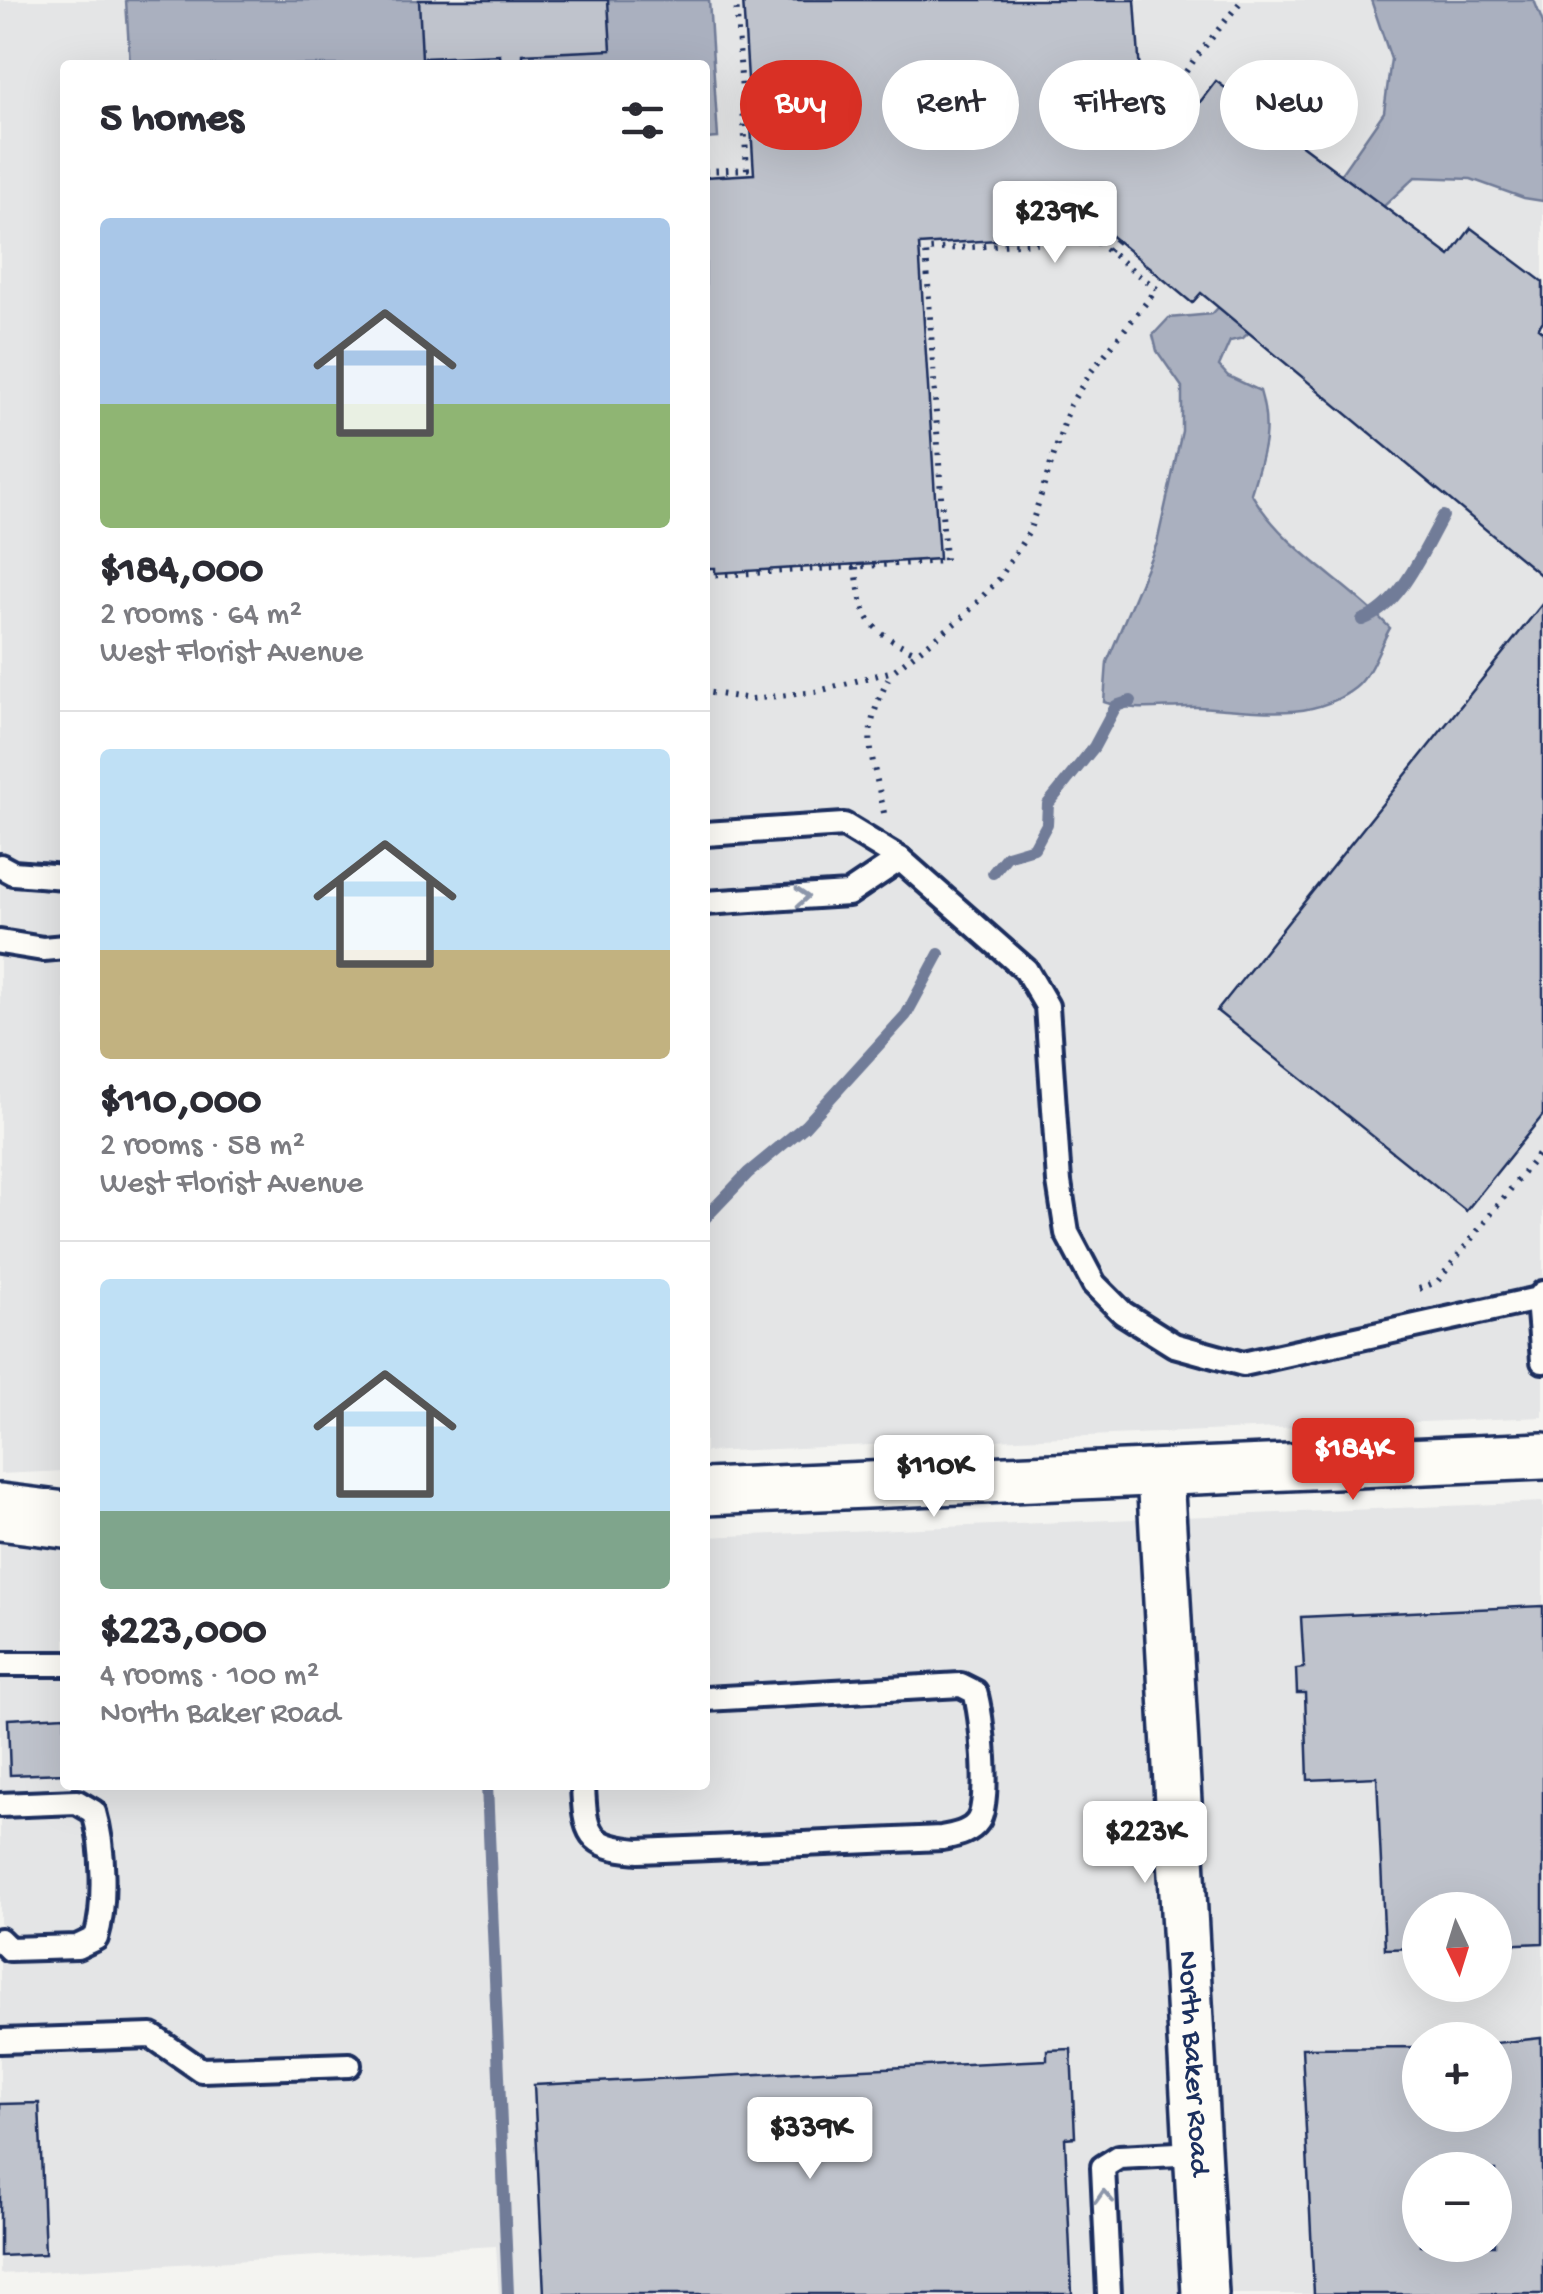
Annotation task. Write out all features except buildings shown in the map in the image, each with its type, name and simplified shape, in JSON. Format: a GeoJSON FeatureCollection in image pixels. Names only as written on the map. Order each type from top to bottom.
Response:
{"type":"FeatureCollection","features":[{"type":"Feature","properties":{"kind":"main road"},"geometry":{"type":"LineString","coordinates":[[0,1512],[60,1519]]}},
{"type":"Feature","properties":{"kind":"street"},"geometry":{"type":"LineString","coordinates":[[710,1492],[1543,1456]]}},
{"type":"Feature","properties":{"kind":"street","name":"North Baker Road"},"geometry":{"type":"LineString","coordinates":[[1160,1474],[1205,2294]]}},
{"type":"Feature","properties":{"kind":"street"},"geometry":{"type":"LineString","coordinates":[[0,1523],[60,1520]]}},
{"type":"Feature","properties":{"kind":"lane"},"geometry":{"type":"LineString","coordinates":[[710,834],[844,825],[900,859],[1026,970],[1047,1006],[1059,1182],[1067,1233],[1094,1284],[1123,1313],[1174,1345],[1243,1364],[1540,1296],[1543,1361]]}},
{"type":"Feature","properties":{"kind":"lane"},"geometry":{"type":"LineString","coordinates":[[710,903],[848,894],[900,859]]}},
{"type":"Feature","properties":{"kind":"lane"},"geometry":{"type":"LineString","coordinates":[[0,866],[14,873],[60,877]]}},
{"type":"Feature","properties":{"kind":"lane"},"geometry":{"type":"LineString","coordinates":[[0,942],[60,947]]}},
{"type":"Feature","properties":{"kind":"lane"},"geometry":{"type":"LineString","coordinates":[[0,1664],[60,1664]]}},
{"type":"Feature","properties":{"kind":"lane"},"geometry":{"type":"LineString","coordinates":[[583,1790],[585,1826],[598,1841],[612,1848],[639,1851],[942,1838],[964,1834],[979,1821],[984,1800],[980,1707],[975,1692],[961,1686],[710,1699]]}},
{"type":"Feature","properties":{"kind":"lane"},"geometry":{"type":"LineString","coordinates":[[0,1805],[77,1802],[94,1812],[99,1829],[102,1918],[96,1938],[77,1947],[10,1948],[0,1940]]}},
{"type":"Feature","properties":{"kind":"lane"},"geometry":{"type":"LineString","coordinates":[[0,2041],[152,2036],[201,2070],[348,2065]]}},
{"type":"Feature","properties":{"kind":"lane"},"geometry":{"type":"LineString","coordinates":[[1109,2294],[1103,2167],[1120,2157],[1197,2153]]}},
{"type":"Feature","properties":{"kind":"path"},"geometry":{"type":"LineString","coordinates":[[710,171],[746,168],[736,0]]}},
{"type":"Feature","properties":{"kind":"path"},"geometry":{"type":"LineString","coordinates":[[1194,60],[1242,0]]}},
{"type":"Feature","properties":{"kind":"path"},"geometry":{"type":"LineString","coordinates":[[710,576],[945,561],[926,250],[1093,238],[1158,289],[1090,372],[1070,405],[1030,532],[999,579],[963,617],[892,671],[815,692],[751,699],[710,693]]}},
{"type":"Feature","properties":{"kind":"path"},"geometry":{"type":"LineString","coordinates":[[1108,251],[1117,240]]}},
{"type":"Feature","properties":{"kind":"path"},"geometry":{"type":"LineString","coordinates":[[856,567],[860,605],[870,625],[892,642],[917,652]]}},
{"type":"Feature","properties":{"kind":"path"},"geometry":{"type":"LineString","coordinates":[[874,810],[885,816],[872,767],[869,732],[874,707],[892,671]]}},
{"type":"Feature","properties":{"kind":"path"},"geometry":{"type":"LineString","coordinates":[[1406,1294],[1438,1281],[1543,1148]]}},
{"type":"Feature","properties":{"kind":"shaded area"},"geometry":{"type":"Polygon","coordinates":[[[0,0],[1543,0],[1543,1417],[710,1452],[710,60],[60,60],[60,1471],[0,1474],[0,0]]]}},
{"type":"Feature","properties":{"kind":"shaded area"},"geometry":{"type":"Polygon","coordinates":[[[1543,1502],[1543,2294],[499,2294],[496,2246],[0,2274],[0,1523],[60,1520],[60,1790],[710,1790],[710,1537],[1543,1502]]]}},
{"type":"Feature","properties":{"kind":"water"},"geometry":{"type":"Polygon","coordinates":[[[126,0],[709,0],[718,138],[710,139],[710,60],[130,60],[126,0]]]}},
{"type":"Feature","properties":{"kind":"water"},"geometry":{"type":"Polygon","coordinates":[[[1371,0],[1534,0],[1543,23],[1543,201],[1471,179],[1415,177],[1243,338],[1230,341],[1219,366],[1228,376],[1260,391],[1264,405],[1266,431],[1251,493],[1298,549],[1390,628],[1361,683],[1318,706],[1278,712],[1138,708],[1104,702],[1107,662],[1157,543],[1182,431],[1182,387],[1157,351],[1153,335],[1169,318],[1212,314],[1327,194],[1384,112],[1391,59],[1371,0]]]}},
{"type":"Feature","properties":{"kind":"waterway"},"geometry":{"type":"LineString","coordinates":[[1362,620],[1376,613],[1399,590],[1443,516]]}},
{"type":"Feature","properties":{"kind":"waterway"},"geometry":{"type":"LineString","coordinates":[[993,873],[1007,856],[1034,848],[1047,824],[1048,804],[1094,747],[1116,706],[1131,701]]}},
{"type":"Feature","properties":{"kind":"waterway"},"geometry":{"type":"LineString","coordinates":[[710,1213],[748,1173],[805,1126],[906,1015],[939,954]]}},
{"type":"Feature","properties":{"kind":"waterway"},"geometry":{"type":"LineString","coordinates":[[487,1790],[508,2294]]}}]}
